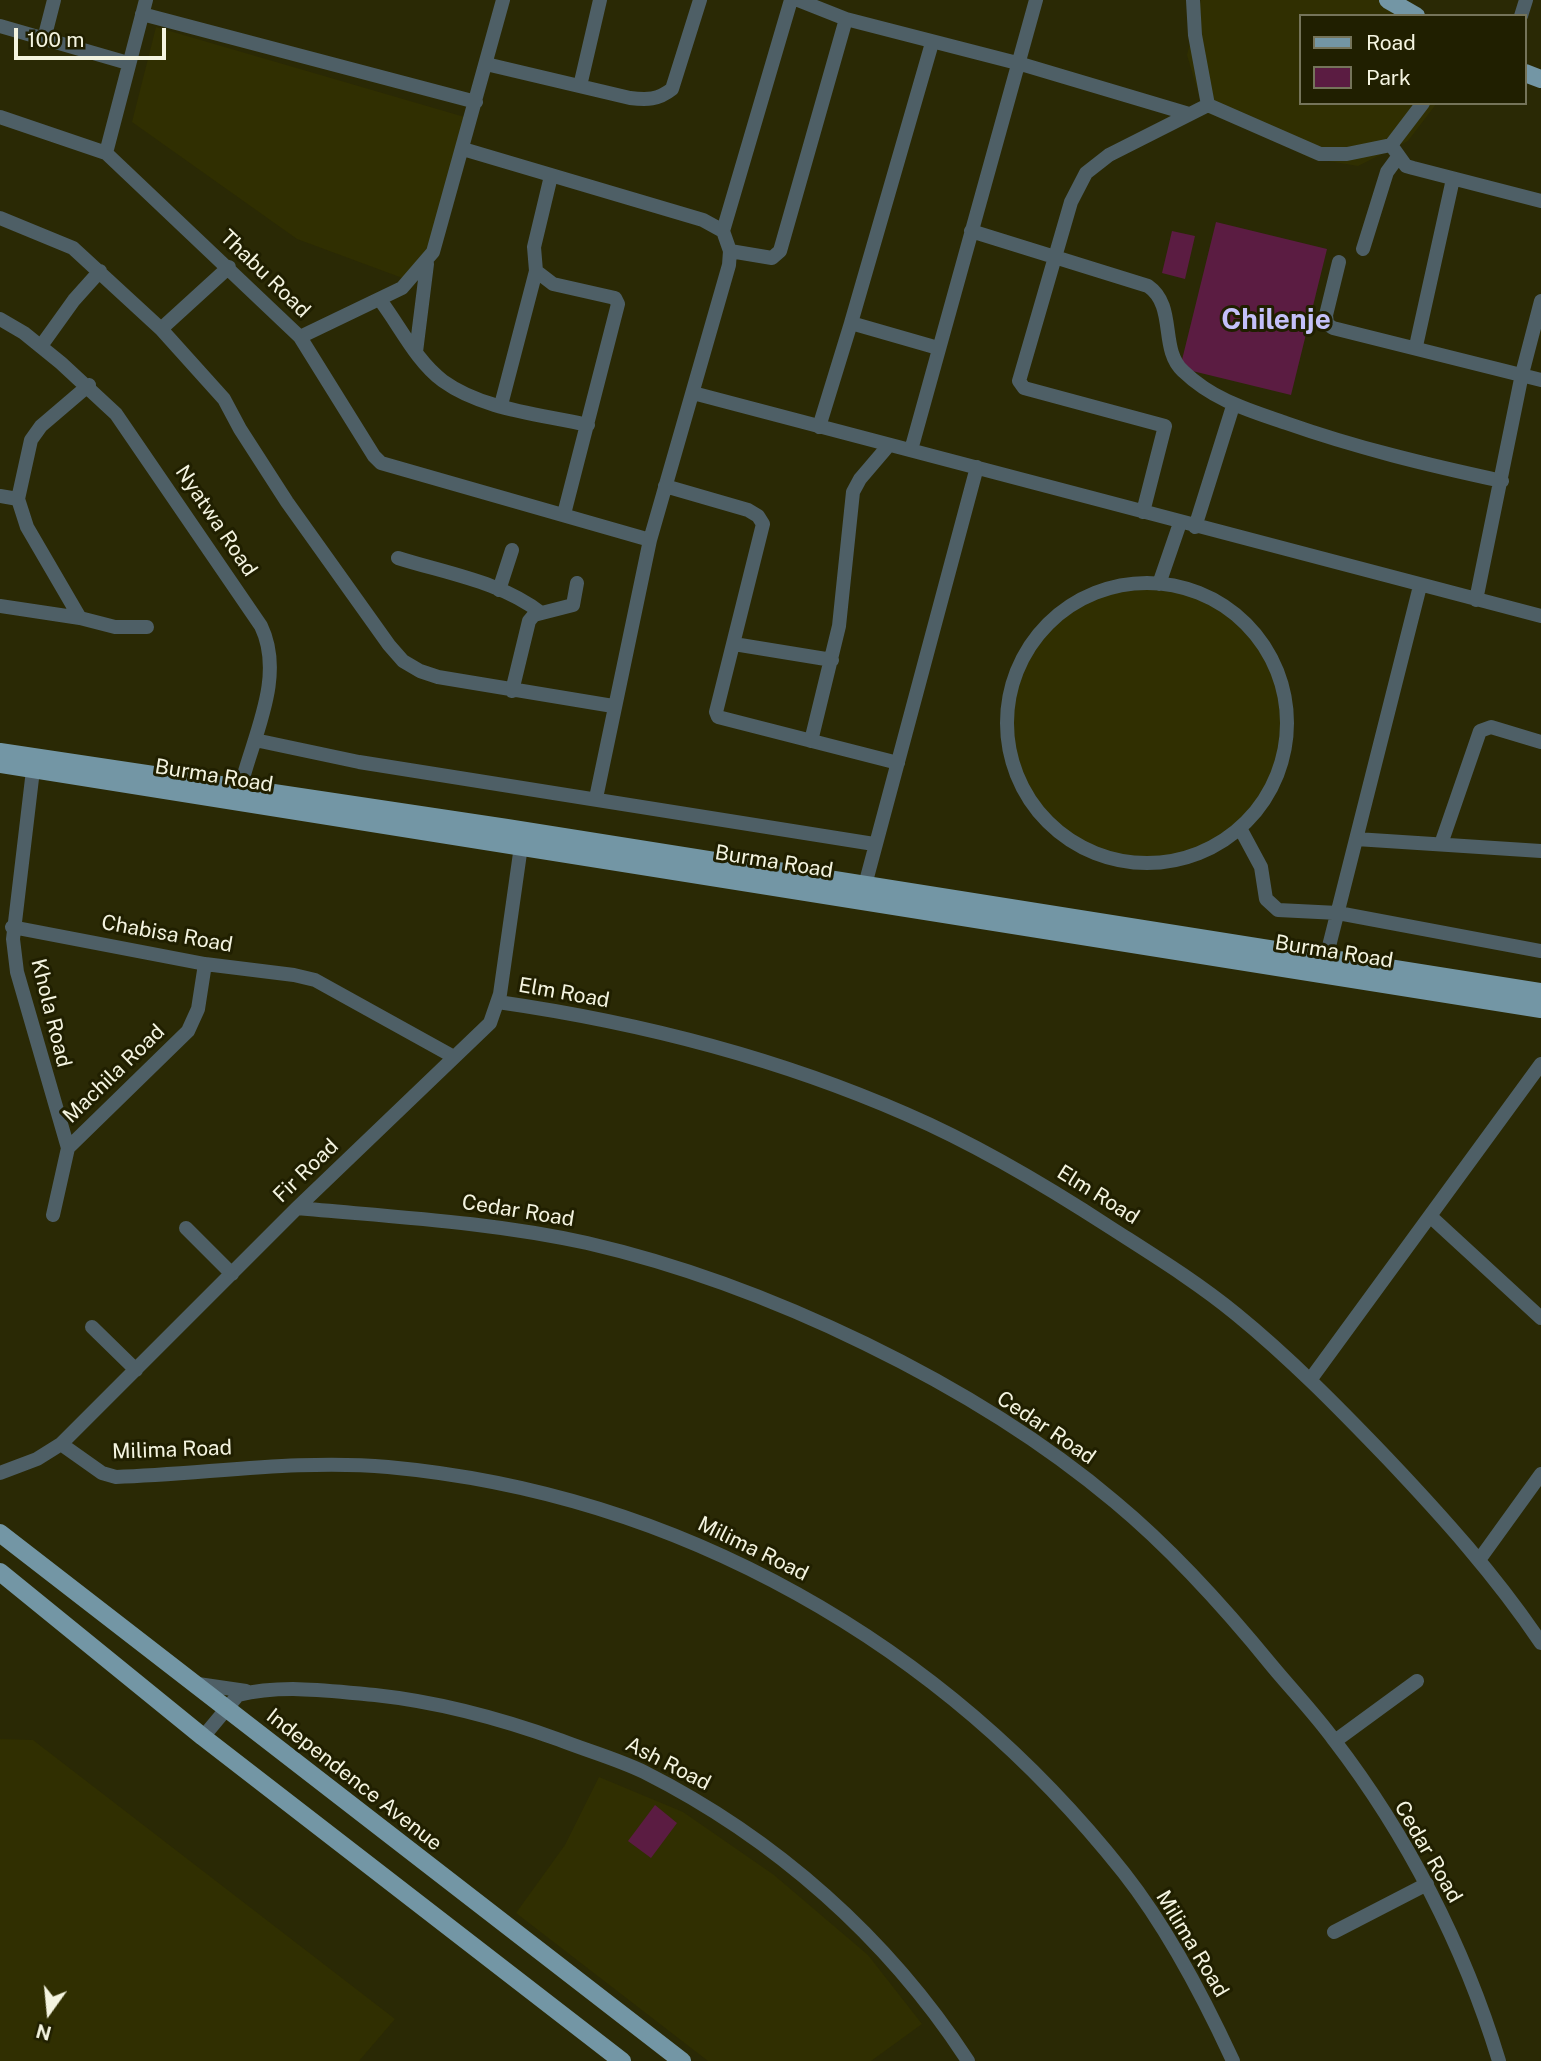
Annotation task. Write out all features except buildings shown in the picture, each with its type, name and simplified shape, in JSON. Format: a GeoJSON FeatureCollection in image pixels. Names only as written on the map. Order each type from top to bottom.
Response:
{"type":"FeatureCollection","features":[{"type":"Feature","properties":{"kind":"main road"},"geometry":{"type":"LineString","coordinates":[[1393,1],[1413,14]]}},
{"type":"Feature","properties":{"kind":"main road","name":"Burma Road"},"geometry":{"type":"LineString","coordinates":[[0,752],[239,796]]}},
{"type":"Feature","properties":{"kind":"main road","name":"Burma Road"},"geometry":{"type":"LineString","coordinates":[[0,764],[865,885],[1541,992]]}},
{"type":"Feature","properties":{"kind":"main road","name":"Burma Road"},"geometry":{"type":"LineString","coordinates":[[522,838],[1541,1009]]}},
{"type":"Feature","properties":{"kind":"main road","name":"Independence Avenue"},"geometry":{"type":"LineString","coordinates":[[0,1534],[682,2061]]}},
{"type":"Feature","properties":{"kind":"main road"},"geometry":{"type":"LineString","coordinates":[[0,1572],[203,1737],[622,2061]]}},
{"type":"Feature","properties":{"kind":"street"},"geometry":{"type":"LineString","coordinates":[[44,39],[54,0]]}},
{"type":"Feature","properties":{"kind":"street","name":"Thabu Road"},"geometry":{"type":"LineString","coordinates":[[106,153],[300,337],[380,300],[411,281],[427,262],[441,233],[503,0]]}},
{"type":"Feature","properties":{"kind":"street"},"geometry":{"type":"LineString","coordinates":[[580,86],[600,0]]}},
{"type":"Feature","properties":{"kind":"street"},"geometry":{"type":"LineString","coordinates":[[486,64],[630,98],[647,100],[662,97],[672,89],[700,0]]}},
{"type":"Feature","properties":{"kind":"street"},"geometry":{"type":"LineString","coordinates":[[596,798],[613,706],[650,540],[693,393],[730,251],[723,231],[790,0]]}},
{"type":"Feature","properties":{"kind":"street"},"geometry":{"type":"LineString","coordinates":[[798,0],[846,19],[1021,64],[1189,114]]}},
{"type":"Feature","properties":{"kind":"street"},"geometry":{"type":"LineString","coordinates":[[911,450],[971,231],[1021,64],[1036,0]]}},
{"type":"Feature","properties":{"kind":"street"},"geometry":{"type":"LineString","coordinates":[[1193,0],[1195,35],[1208,105]]}},
{"type":"Feature","properties":{"kind":"street"},"geometry":{"type":"LineString","coordinates":[[0,117],[106,153],[144,7],[476,102]]}},
{"type":"Feature","properties":{"kind":"street"},"geometry":{"type":"LineString","coordinates":[[730,251],[772,258],[780,251],[810,136],[846,19]]}},
{"type":"Feature","properties":{"kind":"street"},"geometry":{"type":"LineString","coordinates":[[0,26],[128,63]]}},
{"type":"Feature","properties":{"kind":"street"},"geometry":{"type":"LineString","coordinates":[[820,427],[932,43]]}},
{"type":"Feature","properties":{"kind":"street"},"geometry":{"type":"LineString","coordinates":[[1143,512],[1165,426],[1020,385],[1071,202],[1086,173],[1109,155],[1208,105],[1320,154],[1395,151]]}},
{"type":"Feature","properties":{"kind":"street"},"geometry":{"type":"LineString","coordinates":[[1363,249],[1395,151],[1422,105]]}},
{"type":"Feature","properties":{"kind":"street"},"geometry":{"type":"LineString","coordinates":[[463,149],[702,220],[723,231]]}},
{"type":"Feature","properties":{"kind":"street"},"geometry":{"type":"LineString","coordinates":[[1395,151],[1406,166],[1541,201]]}},
{"type":"Feature","properties":{"kind":"street"},"geometry":{"type":"LineString","coordinates":[[501,405],[536,271],[534,247],[551,176]]}},
{"type":"Feature","properties":{"kind":"street"},"geometry":{"type":"LineString","coordinates":[[1416,346],[1453,179]]}},
{"type":"Feature","properties":{"kind":"street"},"geometry":{"type":"LineString","coordinates":[[0,218],[65,244],[100,271],[161,330],[224,399],[287,502],[373,625],[403,661],[438,677],[613,706]]}},
{"type":"Feature","properties":{"kind":"street"},"geometry":{"type":"LineString","coordinates":[[971,231],[1154,290],[1168,321],[1177,366],[1200,387],[1233,406],[1374,452],[1502,481]]}},
{"type":"Feature","properties":{"kind":"street"},"geometry":{"type":"LineString","coordinates":[[416,352],[427,262]]}},
{"type":"Feature","properties":{"kind":"street"},"geometry":{"type":"LineString","coordinates":[[1339,262],[1326,315],[1327,324],[1333,328],[1416,346],[1541,380]]}},
{"type":"Feature","properties":{"kind":"street"},"geometry":{"type":"LineString","coordinates":[[161,330],[229,267]]}},
{"type":"Feature","properties":{"kind":"street"},"geometry":{"type":"LineString","coordinates":[[41,346],[74,300],[100,271]]}},
{"type":"Feature","properties":{"kind":"street"},"geometry":{"type":"LineString","coordinates":[[536,271],[553,284],[618,300],[564,514]]}},
{"type":"Feature","properties":{"kind":"street"},"geometry":{"type":"LineString","coordinates":[[380,300],[416,352],[442,380],[464,393],[501,405],[588,425]]}},
{"type":"Feature","properties":{"kind":"street"},"geometry":{"type":"LineString","coordinates":[[1476,600],[1522,374],[1541,301]]}},
{"type":"Feature","properties":{"kind":"street","name":"Nyatwa Road"},"geometry":{"type":"LineString","coordinates":[[0,319],[41,346],[89,386],[116,414],[160,474],[268,641],[271,670],[239,796]]}},
{"type":"Feature","properties":{"kind":"street"},"geometry":{"type":"LineString","coordinates":[[851,323],[938,348]]}},
{"type":"Feature","properties":{"kind":"street"},"geometry":{"type":"LineString","coordinates":[[300,337],[374,456],[381,463],[650,540]]}},
{"type":"Feature","properties":{"kind":"street"},"geometry":{"type":"LineString","coordinates":[[80,618],[27,527],[18,499],[31,440],[41,426],[89,386]]}},
{"type":"Feature","properties":{"kind":"street"},"geometry":{"type":"LineString","coordinates":[[693,393],[1541,616]]}},
{"type":"Feature","properties":{"kind":"street"},"geometry":{"type":"LineString","coordinates":[[1159,584],[1188,525],[1233,406]]}},
{"type":"Feature","properties":{"kind":"street"},"geometry":{"type":"LineString","coordinates":[[811,741],[832,660],[843,598],[853,492],[860,479],[888,445]]}},
{"type":"Feature","properties":{"kind":"street"},"geometry":{"type":"LineString","coordinates":[[865,885],[977,467]]}},
{"type":"Feature","properties":{"kind":"street"},"geometry":{"type":"LineString","coordinates":[[665,486],[736,505],[758,516],[763,524],[716,712],[718,718],[898,763]]}},
{"type":"Feature","properties":{"kind":"street"},"geometry":{"type":"LineString","coordinates":[[0,496],[18,499]]}},
{"type":"Feature","properties":{"kind":"street"},"geometry":{"type":"LineString","coordinates":[[499,590],[512,550]]}},
{"type":"Feature","properties":{"kind":"street"},"geometry":{"type":"LineString","coordinates":[[398,558],[499,590],[522,600],[541,613]]}},
{"type":"Feature","properties":{"kind":"street"},"geometry":{"type":"LineString","coordinates":[[512,691],[529,621],[541,613],[573,605],[577,583]]}},
{"type":"Feature","properties":{"kind":"street"},"geometry":{"type":"LineString","coordinates":[[1159,584],[1201,594],[1238,617],[1267,650],[1284,690],[1287,733],[1278,775],[1255,812],[1240,828],[1208,849],[1172,860],[1134,861],[1097,853],[1063,834],[1036,808],[1011,757],[1007,719],[1013,682],[1029,648],[1040,632],[1068,607],[1094,594],[1121,586],[1159,584]]}},
{"type":"Feature","properties":{"kind":"street"},"geometry":{"type":"LineString","coordinates":[[1326,958],[1420,586]]}},
{"type":"Feature","properties":{"kind":"street"},"geometry":{"type":"LineString","coordinates":[[0,606],[80,618],[115,627],[147,627]]}},
{"type":"Feature","properties":{"kind":"street"},"geometry":{"type":"LineString","coordinates":[[734,644],[832,660]]}},
{"type":"Feature","properties":{"kind":"street"},"geometry":{"type":"LineString","coordinates":[[1441,844],[1480,730],[1491,727],[1541,742]]}},
{"type":"Feature","properties":{"kind":"street"},"geometry":{"type":"LineString","coordinates":[[255,740],[382,766],[874,844]]}},
{"type":"Feature","properties":{"kind":"street"},"geometry":{"type":"LineString","coordinates":[[12,927],[33,770]]}},
{"type":"Feature","properties":{"kind":"street"},"geometry":{"type":"LineString","coordinates":[[1240,828],[1261,867],[1266,900],[1278,910],[1338,913],[1541,951]]}},
{"type":"Feature","properties":{"kind":"street","name":"Fir Road"},"geometry":{"type":"LineString","coordinates":[[1,1472],[37,1459],[61,1444],[297,1208],[490,1023],[498,1002],[522,838]]}},
{"type":"Feature","properties":{"kind":"street"},"geometry":{"type":"LineString","coordinates":[[1356,839],[1541,851]]}},
{"type":"Feature","properties":{"kind":"street","name":"Chabisa Road"},"geometry":{"type":"LineString","coordinates":[[12,927],[205,964],[315,980],[454,1057]]}},
{"type":"Feature","properties":{"kind":"street","name":"Khola Road"},"geometry":{"type":"LineString","coordinates":[[12,927],[17,972],[68,1148]]}},
{"type":"Feature","properties":{"kind":"street","name":"Machila Road"},"geometry":{"type":"LineString","coordinates":[[53,1215],[68,1148],[188,1031],[198,1009],[205,964]]}},
{"type":"Feature","properties":{"kind":"street","name":"Elm Road"},"geometry":{"type":"LineString","coordinates":[[498,1002],[593,1018],[724,1050],[906,1114],[1011,1166],[1159,1259],[1234,1312],[1310,1380],[1428,1498],[1479,1560],[1541,1643]]}},
{"type":"Feature","properties":{"kind":"street"},"geometry":{"type":"LineString","coordinates":[[1310,1380],[1541,1064]]}},
{"type":"Feature","properties":{"kind":"street","name":"Cedar Road"},"geometry":{"type":"LineString","coordinates":[[297,1208],[468,1223],[588,1244],[743,1292],[880,1351],[1006,1423],[1114,1501],[1228,1613],[1335,1741],[1427,1884],[1449,1930],[1499,2061]]}},
{"type":"Feature","properties":{"kind":"street"},"geometry":{"type":"LineString","coordinates":[[1430,1216],[1541,1318]]}},
{"type":"Feature","properties":{"kind":"street"},"geometry":{"type":"LineString","coordinates":[[186,1228],[232,1274]]}},
{"type":"Feature","properties":{"kind":"street"},"geometry":{"type":"LineString","coordinates":[[92,1327],[136,1370]]}},
{"type":"Feature","properties":{"kind":"street","name":"Milima Road"},"geometry":{"type":"LineString","coordinates":[[61,1444],[102,1473],[116,1477],[280,1465],[340,1464],[485,1480],[600,1508],[670,1532],[790,1590],[840,1617],[922,1674],[1050,1788],[1125,1875],[1201,1996],[1233,2061]]}},
{"type":"Feature","properties":{"kind":"street"},"geometry":{"type":"LineString","coordinates":[[1479,1560],[1541,1474]]}},
{"type":"Feature","properties":{"kind":"street","name":"Ash Road"},"geometry":{"type":"LineString","coordinates":[[190,1681],[220,1689],[360,1694],[450,1706],[521,1725],[641,1771],[714,1811],[836,1903],[915,1987],[968,2061]]}},
{"type":"Feature","properties":{"kind":"street"},"geometry":{"type":"LineString","coordinates":[[1335,1741],[1417,1681]]}},
{"type":"Feature","properties":{"kind":"street"},"geometry":{"type":"LineString","coordinates":[[203,1737],[238,1695],[252,1691]]}},
{"type":"Feature","properties":{"kind":"street"},"geometry":{"type":"LineString","coordinates":[[1334,1932],[1427,1884]]}},
{"type":"Feature","properties":{"kind":"shaded area"},"geometry":{"type":"Polygon","coordinates":[[[1201,0],[1396,0],[1406,14],[1300,14],[1300,105],[1435,105],[1408,141],[1358,166],[1310,158],[1252,129],[1204,112],[1187,55],[1201,0]]]}},
{"type":"Feature","properties":{"kind":"shaded area"},"geometry":{"type":"Polygon","coordinates":[[[156,27],[468,118],[435,241],[405,279],[297,239],[132,122],[156,27]]]}},
{"type":"Feature","properties":{"kind":"shaded area"},"geometry":{"type":"Polygon","coordinates":[[[1126,584],[1173,586],[1211,597],[1253,624],[1282,664],[1288,722],[1283,762],[1268,800],[1243,831],[1210,851],[1181,860],[1138,865],[1092,852],[1053,826],[1027,802],[1010,756],[1013,701],[1027,662],[1055,621],[1102,589],[1126,584]]]}},
{"type":"Feature","properties":{"kind":"shaded area"},"geometry":{"type":"Polygon","coordinates":[[[0,1739],[33,1740],[395,2019],[359,2061],[0,2061],[0,1739]]]}},
{"type":"Feature","properties":{"kind":"shaded area"},"geometry":{"type":"Polygon","coordinates":[[[599,1777],[683,1812],[774,1875],[868,1955],[922,2024],[871,2061],[708,2061],[516,1913],[565,1845],[599,1777]]]}},
{"type":"Feature","properties":{"kind":"green space"},"geometry":{"type":"Polygon","coordinates":[[[1216,222],[1327,249],[1291,395],[1180,368],[1216,222]]]}},
{"type":"Feature","properties":{"kind":"green space"},"geometry":{"type":"Polygon","coordinates":[[[1172,231],[1195,236],[1185,279],[1162,273],[1172,231]]]}},
{"type":"Feature","properties":{"kind":"green space"},"geometry":{"type":"Polygon","coordinates":[[[655,1805],[677,1823],[651,1858],[628,1841],[655,1805]]]}},
{"type":"Feature","properties":{"kind":"district","name":"Chilenje"},"geometry":{"type":"Point","coordinates":[1276,320]}}]}
